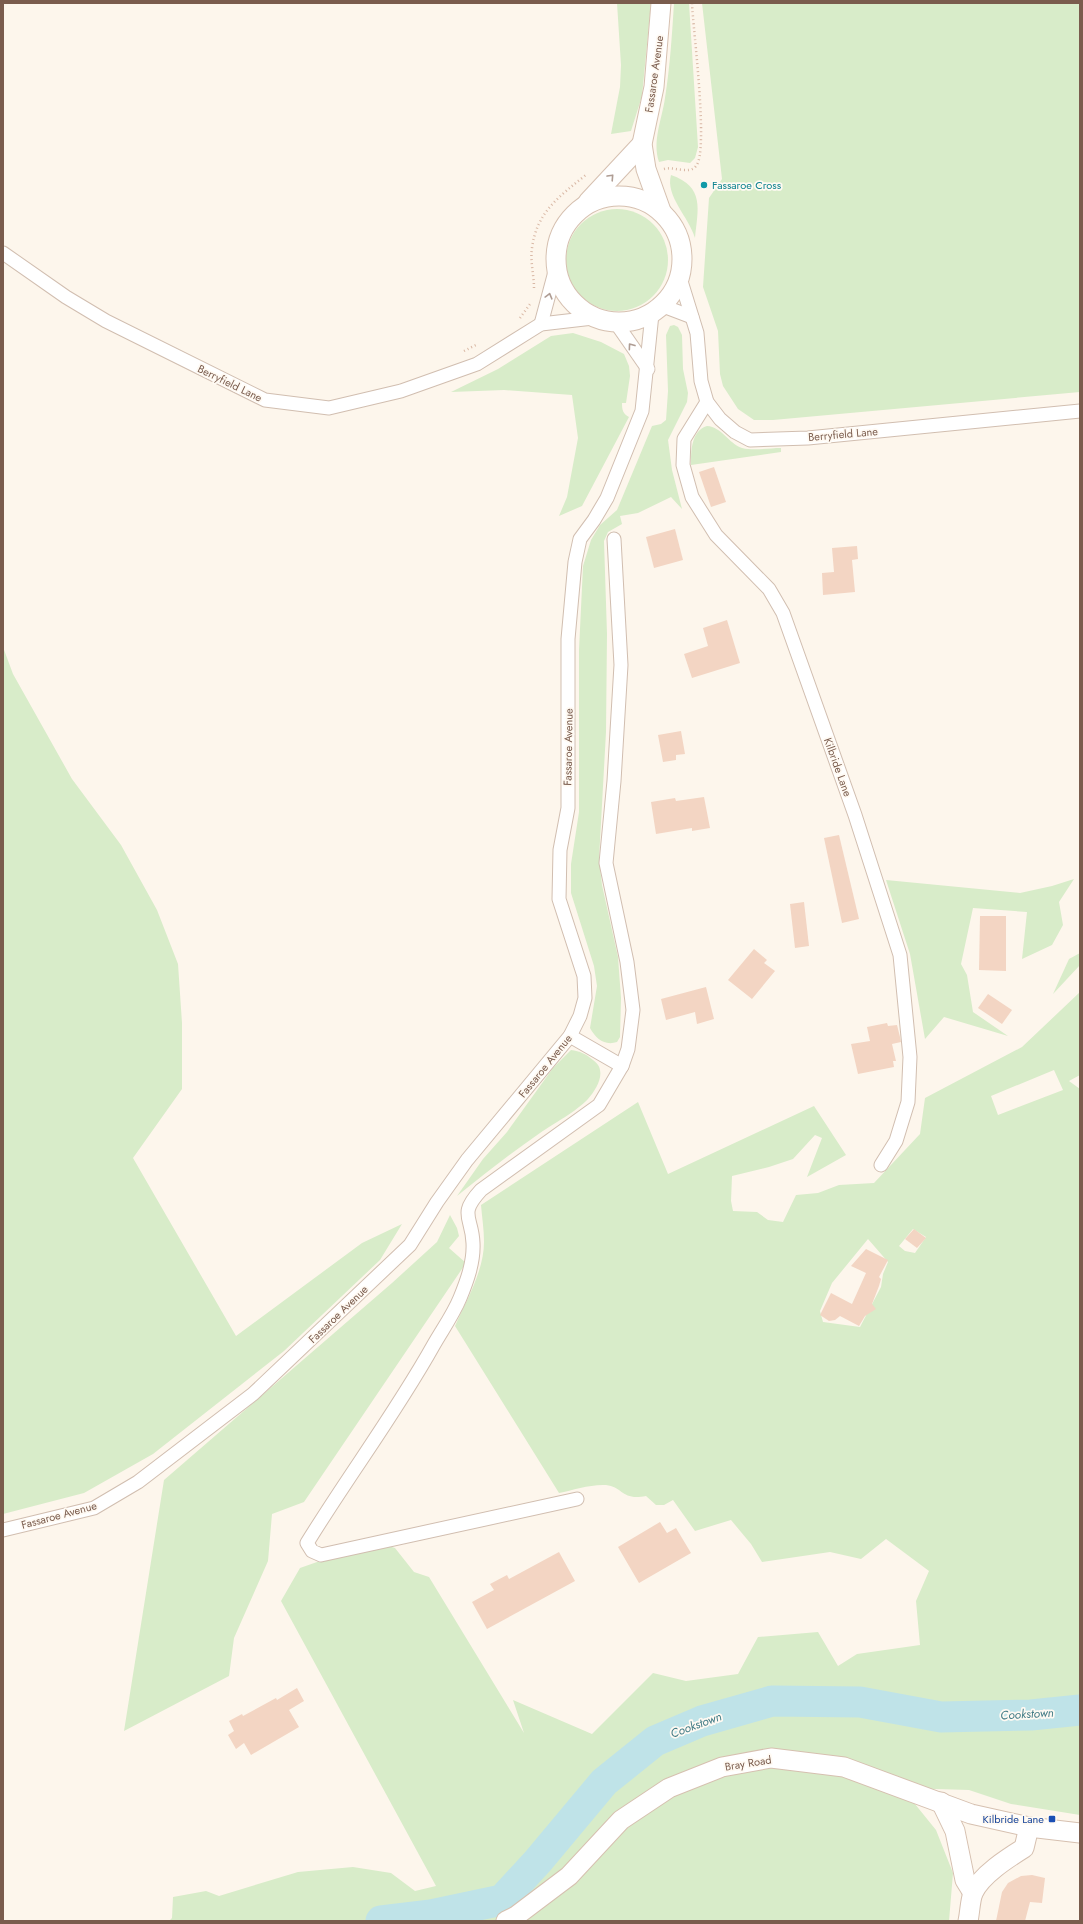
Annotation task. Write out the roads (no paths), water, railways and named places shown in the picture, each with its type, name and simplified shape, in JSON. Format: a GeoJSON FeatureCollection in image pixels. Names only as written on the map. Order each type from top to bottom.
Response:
{"type":"FeatureCollection","features":[{"type":"Feature","properties":{"kind":"street","name":"Fassaroe Avenue"},"geometry":{"type":"LineString","coordinates":[[642,144],[654,87],[661,3]]}},
{"type":"Feature","properties":{"kind":"street"},"geometry":{"type":"LineString","coordinates":[[541,324],[556,268],[556,250],[561,233],[571,217],[585,206],[642,144]]}},
{"type":"Feature","properties":{"kind":"street"},"geometry":{"type":"LineString","coordinates":[[556,268],[562,288],[575,306],[593,318],[616,323],[635,321],[657,310],[673,293],[680,278],[683,260],[681,242],[673,225],[662,211],[646,169],[642,144]]}},
{"type":"Feature","properties":{"kind":"street"},"geometry":{"type":"LineString","coordinates":[[585,206],[604,197],[624,196],[644,200],[662,211]]}},
{"type":"Feature","properties":{"kind":"street","name":"Berryfield Lane"},"geometry":{"type":"LineString","coordinates":[[3,253],[66,297],[106,321],[265,400],[329,408],[401,391],[477,364],[541,324],[593,318]]}},
{"type":"Feature","properties":{"kind":"street","name":"Berryfield Lane"},"geometry":{"type":"LineString","coordinates":[[680,278],[697,333],[701,381],[707,402],[720,419],[735,432],[750,440],[808,438],[1080,411]]}},
{"type":"Feature","properties":{"kind":"street","name":"Fassaroe Avenue"},"geometry":{"type":"LineString","coordinates":[[3,1530],[94,1508],[138,1482],[253,1394],[410,1245],[437,1202],[467,1160],[570,1036],[580,1016],[585,998],[584,976],[559,898],[560,850],[568,808],[568,639],[575,562],[580,539],[594,520],[607,498],[642,411],[657,310]]}},
{"type":"Feature","properties":{"kind":"street"},"geometry":{"type":"LineString","coordinates":[[657,310],[692,317]]}},
{"type":"Feature","properties":{"kind":"street"},"geometry":{"type":"LineString","coordinates":[[616,323],[648,369]]}},
{"type":"Feature","properties":{"kind":"street","name":"Kilbride Lane"},"geometry":{"type":"LineString","coordinates":[[707,402],[684,439],[684,465],[692,497],[716,535],[769,589],[783,613],[855,815],[900,955],[910,1057],[908,1102],[896,1140],[881,1164]]}},
{"type":"Feature","properties":{"kind":"street"},"geometry":{"type":"LineString","coordinates":[[577,1499],[321,1555],[312,1551],[307,1543],[419,1371],[459,1300],[471,1268],[473,1242],[468,1211],[471,1201],[481,1190],[599,1105],[622,1066],[628,1049],[633,1010],[627,962],[606,863],[614,781],[621,664],[614,539]]}},
{"type":"Feature","properties":{"kind":"street"},"geometry":{"type":"LineString","coordinates":[[570,1036],[622,1066]]}},
{"type":"Feature","properties":{"kind":"street","name":"Bray Road"},"geometry":{"type":"LineString","coordinates":[[506,1921],[516,1916],[569,1876],[621,1820],[669,1788],[722,1767],[771,1758],[844,1767],[971,1814],[1030,1827],[1080,1833]]}},
{"type":"Feature","properties":{"kind":"street"},"geometry":{"type":"LineString","coordinates":[[941,1802],[956,1831],[965,1880],[973,1893]]}},
{"type":"Feature","properties":{"kind":"street"},"geometry":{"type":"LineString","coordinates":[[968,1921],[973,1893],[987,1875],[1010,1856],[1024,1848],[1030,1827]]}},
{"type":"Feature","properties":{"kind":"waterway","name":"Cookstown"},"geometry":{"type":"LineString","coordinates":[[381,1921],[431,1915],[502,1900],[538,1861],[604,1782],[655,1741],[702,1721],[772,1701],[860,1702],[941,1717],[1031,1715],[1080,1710]]}},
{"type":"Feature","properties":{"kind":"place","name":"Fassaroe Cross"},"geometry":{"type":"Point","coordinates":[704,185]}},
{"type":"Feature","properties":{"kind":"place","name":"Kilbride Lane"},"geometry":{"type":"Point","coordinates":[1052,1819]}}]}
